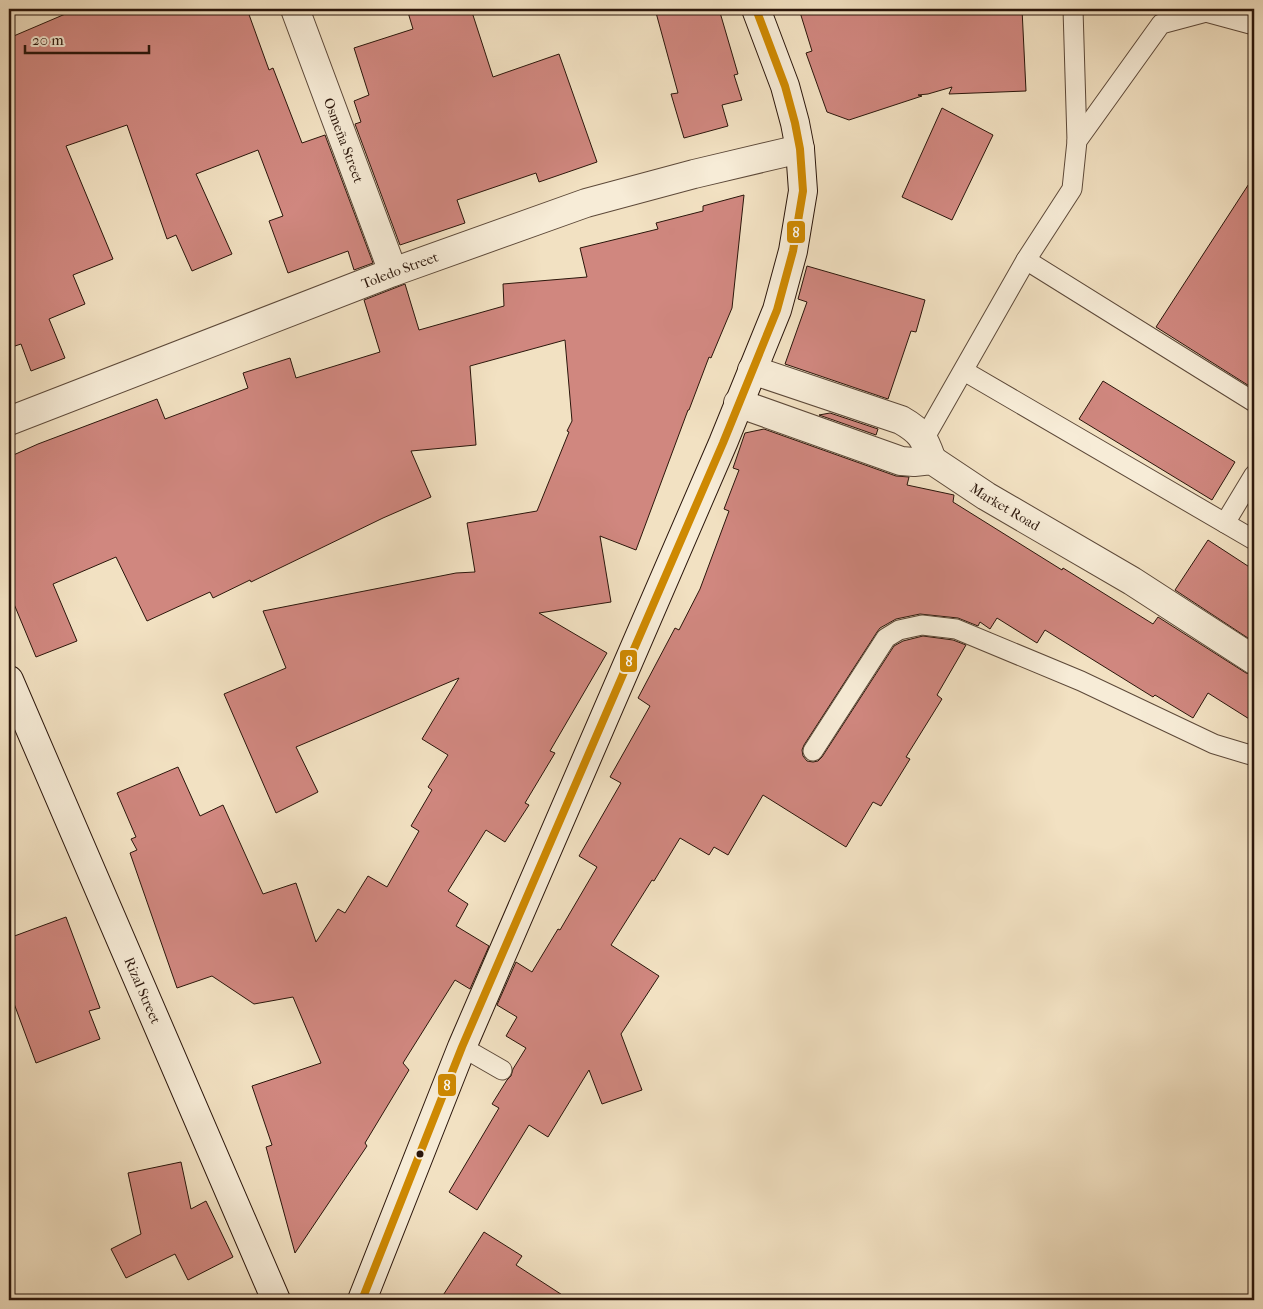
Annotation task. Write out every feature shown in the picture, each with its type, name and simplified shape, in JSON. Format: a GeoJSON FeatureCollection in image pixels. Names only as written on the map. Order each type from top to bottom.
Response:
{"type":"FeatureCollection","features":[{"type":"Feature","properties":{"kind":"main road","name":"Osmeña Street"},"geometry":{"type":"LineString","coordinates":[[295,9],[392,272]]}},
{"type":"Feature","properties":{"kind":"main road"},"geometry":{"type":"LineString","coordinates":[[362,1300],[462,1046],[723,443],[777,310],[794,250],[803,191],[800,149],[795,123],[785,86],[756,9]]}},
{"type":"Feature","properties":{"kind":"main road","name":"Toledo Street"},"geometry":{"type":"LineString","coordinates":[[9,421],[392,272],[586,203],[694,174],[800,149]]}},
{"type":"Feature","properties":{"kind":"main road","name":"Market Road"},"geometry":{"type":"LineString","coordinates":[[752,370],[901,420],[914,428],[928,449],[986,496],[1132,581],[1254,660]]}},
{"type":"Feature","properties":{"kind":"main road"},"geometry":{"type":"LineString","coordinates":[[738,403],[901,461],[914,462],[928,449]]}},
{"type":"Feature","properties":{"kind":"main road","name":"Rizal Street"},"geometry":{"type":"LineString","coordinates":[[9,680],[276,1300]]}},
{"type":"Feature","properties":{"kind":"lane"},"geometry":{"type":"LineString","coordinates":[[928,449],[964,371],[1026,260],[1072,189],[1077,141],[1073,9]]}},
{"type":"Feature","properties":{"kind":"lane"},"geometry":{"type":"LineString","coordinates":[[1077,141],[1161,24],[1206,12],[1254,25]]}},
{"type":"Feature","properties":{"kind":"lane"},"geometry":{"type":"LineString","coordinates":[[1026,260],[1254,402]]}},
{"type":"Feature","properties":{"kind":"lane"},"geometry":{"type":"LineString","coordinates":[[964,371],[1254,540]]}},
{"type":"Feature","properties":{"kind":"lane"},"geometry":{"type":"LineString","coordinates":[[1225,523],[1254,475]]}},
{"type":"Feature","properties":{"kind":"lane"},"geometry":{"type":"LineString","coordinates":[[813,751],[886,638],[899,630],[922,625],[956,629],[1081,681],[1214,744],[1254,756]]}},
{"type":"Feature","properties":{"kind":"lane"},"geometry":{"type":"LineString","coordinates":[[462,1046],[502,1070]]}},
{"type":"Feature","properties":{"kind":"building"},"geometry":{"type":"Polygon","coordinates":[[[77,9],[247,9],[269,70],[273,68],[302,143],[325,135],[373,263],[354,270],[348,251],[288,273],[269,221],[283,216],[258,150],[196,174],[232,254],[192,271],[176,235],[167,239],[127,125],[66,146],[113,259],[73,275],[85,304],[49,319],[65,358],[31,371],[21,344],[9,348],[9,38],[77,9]]]}},
{"type":"Feature","properties":{"kind":"building"},"geometry":{"type":"Polygon","coordinates":[[[407,9],[471,9],[493,77],[559,54],[597,162],[539,182],[536,173],[457,200],[465,223],[400,245],[355,124],[361,122],[354,101],[369,95],[354,48],[413,29],[407,9]]]}},
{"type":"Feature","properties":{"kind":"building"},"geometry":{"type":"Polygon","coordinates":[[[655,9],[719,9],[738,74],[734,75],[742,100],[722,105],[728,126],[684,138],[671,94],[678,93],[655,9]]]}},
{"type":"Feature","properties":{"kind":"building"},"geometry":{"type":"Polygon","coordinates":[[[799,9],[1022,9],[1026,91],[949,94],[952,87],[918,95],[922,96],[849,120],[827,112],[806,53],[812,51],[799,9]]]}},
{"type":"Feature","properties":{"kind":"building"},"geometry":{"type":"Polygon","coordinates":[[[942,108],[993,135],[952,220],[902,197],[942,108]]]}},
{"type":"Feature","properties":{"kind":"building"},"geometry":{"type":"Polygon","coordinates":[[[1254,176],[1254,389],[1156,327],[1254,176]]]}},
{"type":"Feature","properties":{"kind":"building"},"geometry":{"type":"Polygon","coordinates":[[[744,195],[732,308],[711,358],[709,357],[636,550],[600,536],[611,602],[539,613],[607,653],[550,751],[555,753],[525,803],[529,805],[505,842],[486,830],[448,891],[468,904],[456,926],[489,946],[470,989],[455,980],[403,1063],[409,1070],[365,1143],[367,1146],[295,1253],[266,1147],[272,1145],[252,1086],[321,1063],[293,997],[254,1004],[212,976],[177,988],[130,853],[137,850],[131,839],[136,837],[117,793],[178,767],[200,816],[223,805],[263,894],[296,883],[316,942],[338,909],[345,913],[368,876],[387,887],[419,831],[411,826],[432,790],[428,787],[448,755],[422,739],[459,678],[296,747],[318,792],[276,813],[224,694],[286,668],[263,611],[456,573],[475,572],[467,523],[537,511],[572,421],[565,340],[470,366],[476,445],[411,451],[431,497],[383,518],[251,582],[250,580],[213,598],[210,592],[147,621],[116,557],[53,584],[77,641],[36,657],[9,592],[9,457],[38,444],[157,399],[165,419],[248,388],[243,373],[290,358],[296,378],[380,352],[364,300],[405,284],[419,330],[504,306],[503,284],[587,277],[580,248],[658,229],[656,223],[703,211],[703,206],[744,195]]]}},
{"type":"Feature","properties":{"kind":"building"},"geometry":{"type":"Polygon","coordinates":[[[807,266],[925,300],[916,332],[911,331],[888,399],[785,364],[807,302],[798,299],[807,266]]]}},
{"type":"Feature","properties":{"kind":"building"},"geometry":{"type":"Polygon","coordinates":[[[1103,381],[1235,462],[1212,500],[1079,419],[1103,381]]]}},
{"type":"Feature","properties":{"kind":"building"},"geometry":{"type":"Polygon","coordinates":[[[830,413],[878,429],[876,435],[819,415],[830,413]]]}},
{"type":"Feature","properties":{"kind":"building"},"geometry":{"type":"Polygon","coordinates":[[[764,429],[896,476],[909,477],[907,485],[954,495],[953,502],[1062,570],[1063,568],[1153,624],[1158,617],[1246,673],[1254,675],[1254,722],[1208,693],[1193,718],[1155,695],[1153,697],[1045,630],[1037,643],[997,618],[990,629],[980,622],[978,626],[958,618],[920,614],[896,619],[880,628],[804,745],[802,750],[803,756],[807,761],[818,761],[822,757],[894,646],[903,641],[923,636],[953,640],[966,645],[937,695],[942,699],[906,757],[910,759],[881,806],[873,802],[846,847],[763,795],[728,855],[714,847],[709,855],[680,838],[611,945],[659,976],[621,1034],[642,1090],[602,1104],[589,1070],[548,1137],[529,1125],[477,1210],[449,1192],[499,1108],[492,1104],[511,1076],[513,1069],[526,1048],[506,1036],[517,1017],[497,1005],[516,962],[532,972],[558,929],[560,930],[597,867],[579,856],[621,783],[610,777],[650,706],[638,698],[675,628],[679,630],[700,589],[729,511],[724,509],[739,470],[733,468],[745,433],[764,429]]]}},
{"type":"Feature","properties":{"kind":"building"},"geometry":{"type":"Polygon","coordinates":[[[1208,540],[1254,570],[1254,642],[1175,590],[1208,540]]]}},
{"type":"Feature","properties":{"kind":"building"},"geometry":{"type":"Polygon","coordinates":[[[66,917],[100,1008],[89,1011],[100,1039],[36,1063],[9,990],[9,938],[66,917]]]}},
{"type":"Feature","properties":{"kind":"building"},"geometry":{"type":"Polygon","coordinates":[[[181,1162],[191,1209],[206,1201],[233,1257],[188,1280],[175,1254],[126,1278],[111,1249],[141,1234],[128,1173],[181,1162]]]}},
{"type":"Feature","properties":{"kind":"building"},"geometry":{"type":"Polygon","coordinates":[[[484,1232],[522,1256],[516,1265],[570,1300],[440,1300],[484,1232]]]}},
{"type":"Feature","properties":{"kind":"transit line","name":"8"},"geometry":{"type":"LineString","coordinates":[[362,1300],[462,1047],[723,443],[777,310],[793,251],[803,191],[800,149],[795,123],[785,86],[756,9]]}}]}
